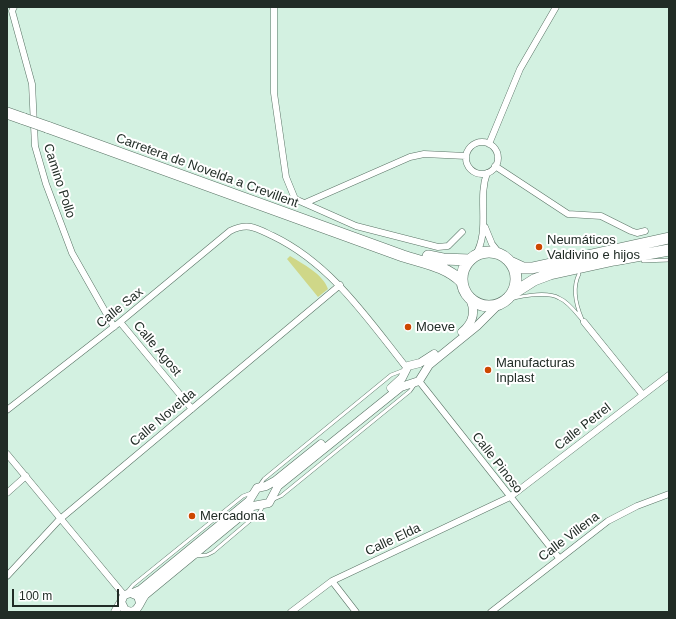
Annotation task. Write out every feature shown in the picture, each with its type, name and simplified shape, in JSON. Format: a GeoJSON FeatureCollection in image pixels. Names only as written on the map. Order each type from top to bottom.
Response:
{"type":"FeatureCollection","features":[{"type":"Feature","properties":{"kind":"highway","name":"Carretera de Novelda a Crevillent"},"geometry":{"type":"LineString","coordinates":[[7,113],[380,247]]}},
{"type":"Feature","properties":{"kind":"highway"},"geometry":{"type":"LineString","coordinates":[[380,247],[443,259],[472,258],[483,253],[499,253],[510,262],[523,268],[532,268],[669,238]]}},
{"type":"Feature","properties":{"kind":"highway"},"geometry":{"type":"LineString","coordinates":[[380,247],[450,271],[462,282],[469,297],[483,305],[505,300],[534,280],[550,274],[669,250]]}},
{"type":"Feature","properties":{"kind":"highway"},"geometry":{"type":"LineString","coordinates":[[462,282],[464,270],[472,258]]}},
{"type":"Feature","properties":{"kind":"highway"},"geometry":{"type":"LineString","coordinates":[[505,300],[515,275],[510,262]]}},
{"type":"Feature","properties":{"kind":"main road"},"geometry":{"type":"LineString","coordinates":[[115,612],[125,597],[140,590],[249,501],[258,490],[275,481],[398,382],[405,370],[425,361],[469,325],[474,311],[469,297]]}},
{"type":"Feature","properties":{"kind":"main road"},"geometry":{"type":"LineString","coordinates":[[125,597],[123,608],[131,612],[140,603],[145,595],[253,506],[267,501],[278,486],[401,387],[417,380],[429,365],[477,326],[505,300]]}},
{"type":"Feature","properties":{"kind":"main road"},"geometry":{"type":"LineString","coordinates":[[415,365],[420,368],[417,380]]}},
{"type":"Feature","properties":{"kind":"main road"},"geometry":{"type":"LineString","coordinates":[[405,370],[406,379],[417,380]]}},
{"type":"Feature","properties":{"kind":"main road"},"geometry":{"type":"LineString","coordinates":[[258,490],[255,500],[267,501]]}},
{"type":"Feature","properties":{"kind":"main road"},"geometry":{"type":"LineString","coordinates":[[258,490],[271,490],[267,501]]}},
{"type":"Feature","properties":{"kind":"main road"},"geometry":{"type":"LineString","coordinates":[[125,597],[138,596],[140,603]]}},
{"type":"Feature","properties":{"kind":"street","name":"Camino Pollo"},"geometry":{"type":"LineString","coordinates":[[14,7],[12,11],[32,84],[35,146],[46,184],[72,253],[114,327]]}},
{"type":"Feature","properties":{"kind":"street"},"geometry":{"type":"LineString","coordinates":[[274,7],[274,93],[286,177],[295,199],[356,226],[438,247],[448,246],[462,232]]}},
{"type":"Feature","properties":{"kind":"street"},"geometry":{"type":"LineString","coordinates":[[488,144],[520,69],[556,7]]}},
{"type":"Feature","properties":{"kind":"street"},"geometry":{"type":"LineString","coordinates":[[472,258],[483,238],[483,190],[487,173],[495,166],[497,156],[493,147],[483,142],[472,146],[466,156],[468,167],[477,173],[487,173]]}},
{"type":"Feature","properties":{"kind":"street"},"geometry":{"type":"LineString","coordinates":[[305,203],[410,157],[424,154],[466,156]]}},
{"type":"Feature","properties":{"kind":"street"},"geometry":{"type":"LineString","coordinates":[[495,166],[568,214],[601,216],[631,231],[637,233],[645,231]]}},
{"type":"Feature","properties":{"kind":"street"},"geometry":{"type":"LineString","coordinates":[[477,173],[483,190]]}},
{"type":"Feature","properties":{"kind":"street"},"geometry":{"type":"LineString","coordinates":[[484,222],[492,244],[499,253]]}},
{"type":"Feature","properties":{"kind":"street","name":"Calle Sax"},"geometry":{"type":"LineString","coordinates":[[7,410],[114,327],[230,231],[239,226],[248,225],[293,247],[309,257],[340,285]]}},
{"type":"Feature","properties":{"kind":"street"},"geometry":{"type":"LineString","coordinates":[[340,285],[405,370]]}},
{"type":"Feature","properties":{"kind":"street","name":"Calle Novelda"},"geometry":{"type":"LineString","coordinates":[[7,576],[59,520],[340,285]]}},
{"type":"Feature","properties":{"kind":"street","name":"Calle Agost"},"geometry":{"type":"LineString","coordinates":[[120,322],[192,409]]}},
{"type":"Feature","properties":{"kind":"street"},"geometry":{"type":"LineString","coordinates":[[584,322],[643,395]]}},
{"type":"Feature","properties":{"kind":"street","name":"Calle Petrel"},"geometry":{"type":"LineString","coordinates":[[510,497],[669,375]]}},
{"type":"Feature","properties":{"kind":"street","name":"Calle Pinoso"},"geometry":{"type":"LineString","coordinates":[[417,380],[559,558]]}},
{"type":"Feature","properties":{"kind":"street"},"geometry":{"type":"LineString","coordinates":[[7,454],[59,520],[125,597]]}},
{"type":"Feature","properties":{"kind":"street"},"geometry":{"type":"LineString","coordinates":[[7,461],[25,477]]}},
{"type":"Feature","properties":{"kind":"street"},"geometry":{"type":"LineString","coordinates":[[7,493],[25,477]]}},
{"type":"Feature","properties":{"kind":"street","name":"Calle Villena"},"geometry":{"type":"LineString","coordinates":[[491,612],[608,521],[637,506],[669,494]]}},
{"type":"Feature","properties":{"kind":"street","name":"Calle Elda"},"geometry":{"type":"LineString","coordinates":[[291,612],[332,581],[510,497]]}},
{"type":"Feature","properties":{"kind":"street"},"geometry":{"type":"LineString","coordinates":[[332,581],[356,612]]}},
{"type":"Feature","properties":{"kind":"lane"},"geometry":{"type":"LineString","coordinates":[[642,261],[669,260]]}},
{"type":"Feature","properties":{"kind":"lane"},"geometry":{"type":"LineString","coordinates":[[579,274],[576,285],[576,302],[584,322]]}},
{"type":"Feature","properties":{"kind":"lane"},"geometry":{"type":"LineString","coordinates":[[505,300],[554,296],[561,298],[584,322]]}},
{"type":"Feature","properties":{"kind":"green space"},"geometry":{"type":"Polygon","coordinates":[[[290,256],[317,274],[328,289],[318,297],[287,259],[290,256]]]}},
{"type":"Feature","properties":{"kind":"place","name":"Neumáticos Valdivino e hijos"},"geometry":{"type":"Point","coordinates":[539,247]}},
{"type":"Feature","properties":{"kind":"place","name":"Moeve"},"geometry":{"type":"Point","coordinates":[408,327]}},
{"type":"Feature","properties":{"kind":"place","name":"Manufacturas Inplast"},"geometry":{"type":"Point","coordinates":[488,370]}},
{"type":"Feature","properties":{"kind":"place","name":"Mercadona"},"geometry":{"type":"Point","coordinates":[192,516]}}]}
